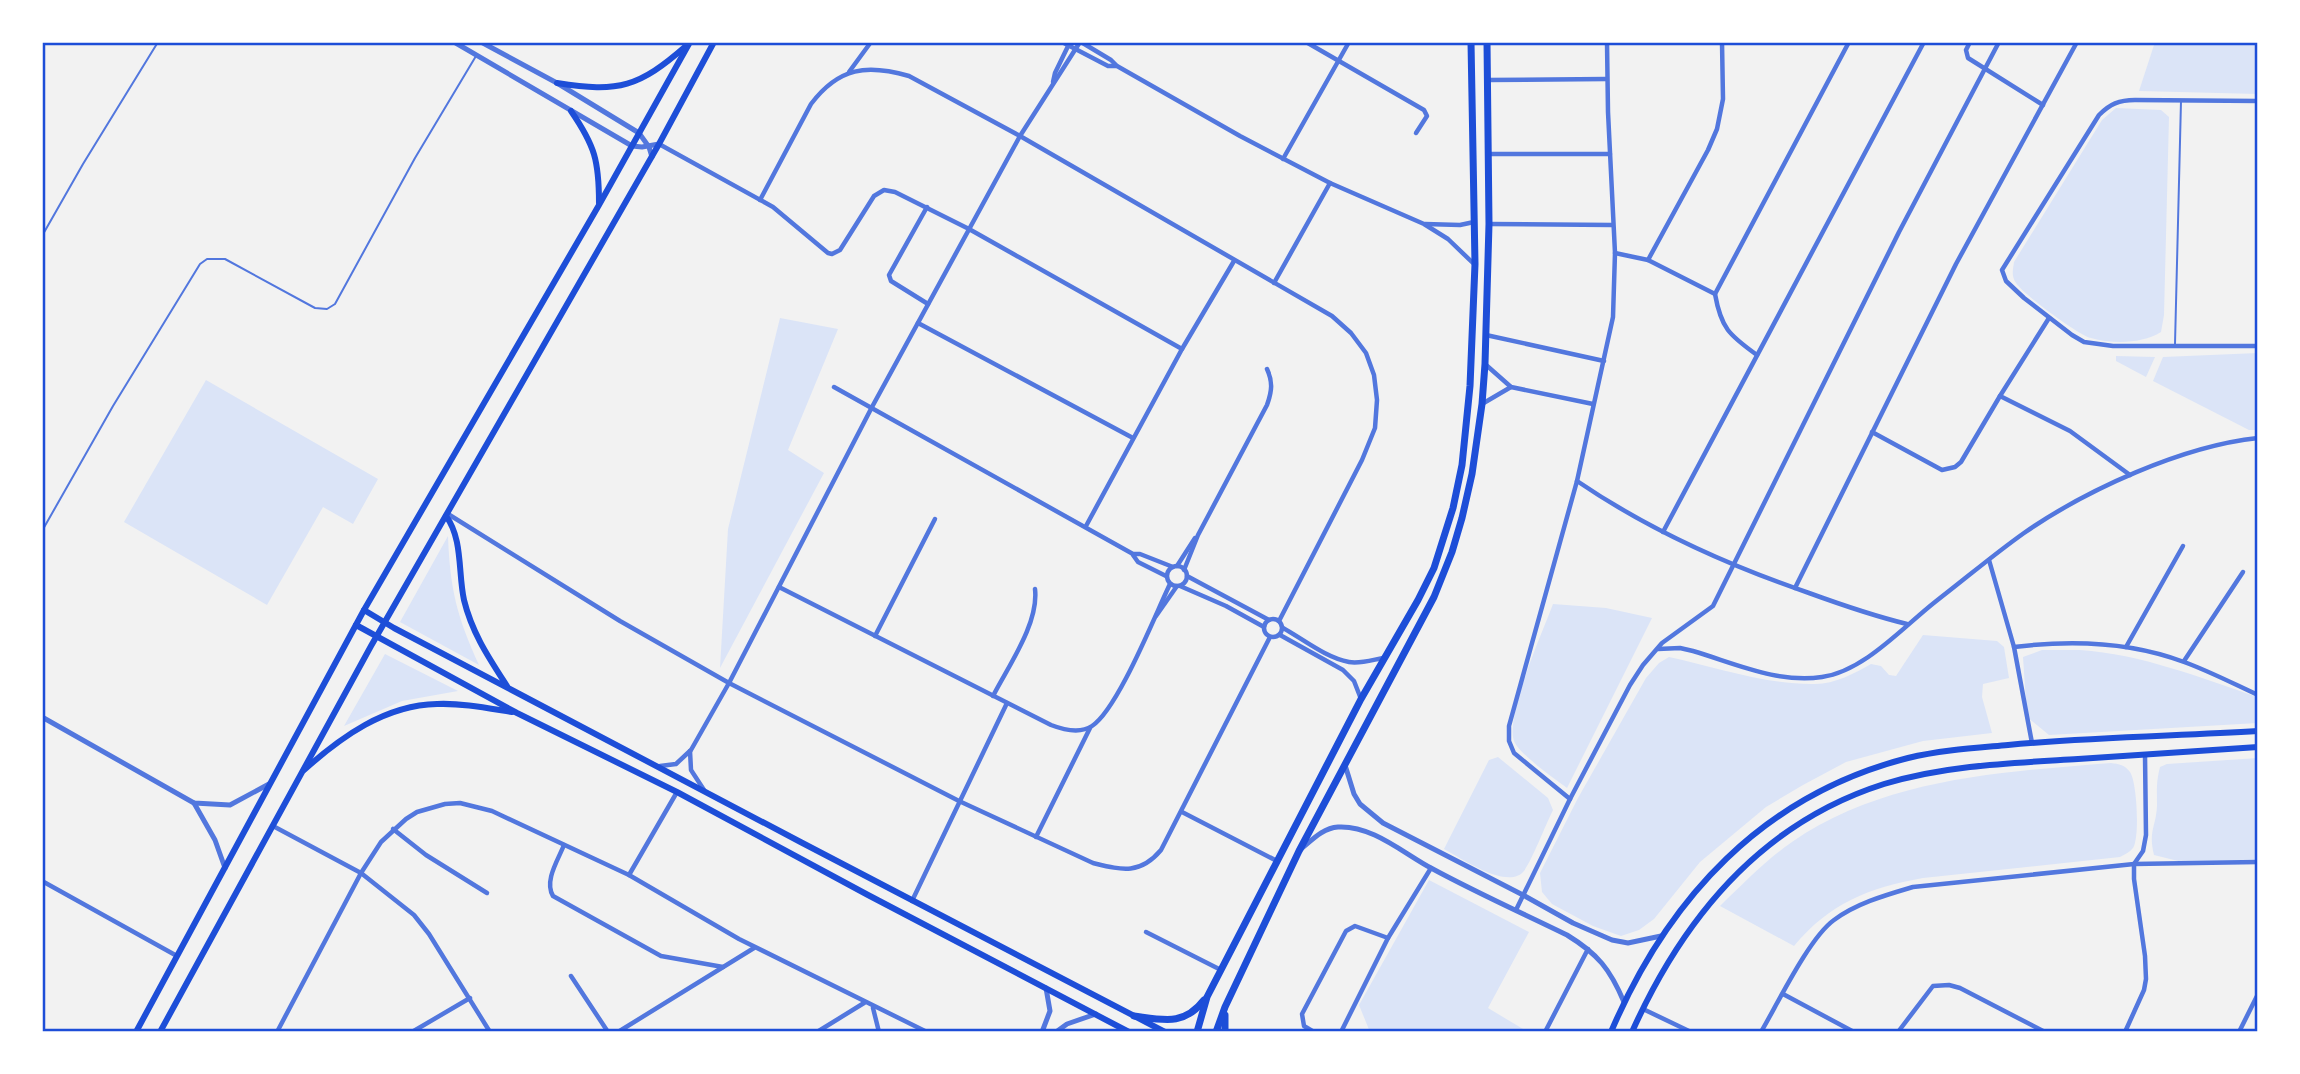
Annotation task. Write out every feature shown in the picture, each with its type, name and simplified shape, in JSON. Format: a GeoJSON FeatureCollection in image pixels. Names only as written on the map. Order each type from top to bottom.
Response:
{"type":"FeatureCollection","features":[{"type":"Feature","properties":{"kind":"highway"},"geometry":{"type":"LineString","coordinates":[[1134,1016],[1164,1020],[1188,1016],[1197,1010],[1207,997],[1361,699],[1434,568],[1453,508],[1467,424],[1475,264],[1472,42]]}},
{"type":"Feature","properties":{"kind":"highway"},"geometry":{"type":"LineString","coordinates":[[1216,1032],[1225,1007],[1299,851],[1434,597],[1452,552],[1472,474],[1485,364],[1489,224],[1487,42]]}},
{"type":"Feature","properties":{"kind":"highway"},"geometry":{"type":"LineString","coordinates":[[1472,122],[1488,122]]}},
{"type":"Feature","properties":{"kind":"highway"},"geometry":{"type":"LineString","coordinates":[[1472,145],[1488,150]]}},
{"type":"Feature","properties":{"kind":"highway"},"geometry":{"type":"LineString","coordinates":[[1197,1032],[1207,997]]}},
{"type":"Feature","properties":{"kind":"highway"},"geometry":{"type":"LineString","coordinates":[[1225,1007],[1225,1032]]}},
{"type":"Feature","properties":{"kind":"main road"},"geometry":{"type":"LineString","coordinates":[[557,83],[603,87],[638,81],[652,74],[690,42]]}},
{"type":"Feature","properties":{"kind":"main road"},"geometry":{"type":"LineString","coordinates":[[136,1032],[364,610],[599,205],[690,42]]}},
{"type":"Feature","properties":{"kind":"main road"},"geometry":{"type":"LineString","coordinates":[[160,1032],[377,636],[652,157],[714,42]]}},
{"type":"Feature","properties":{"kind":"main road"},"geometry":{"type":"LineString","coordinates":[[571,111],[586,133],[596,158],[599,205]]}},
{"type":"Feature","properties":{"kind":"main road"},"geometry":{"type":"LineString","coordinates":[[447,515],[454,527],[461,583],[475,635],[508,688]]}},
{"type":"Feature","properties":{"kind":"main road"},"geometry":{"type":"LineString","coordinates":[[364,610],[911,902],[1165,1032]]}},
{"type":"Feature","properties":{"kind":"main road"},"geometry":{"type":"LineString","coordinates":[[356,625],[517,713],[677,792],[1129,1032]]}},
{"type":"Feature","properties":{"kind":"main road"},"geometry":{"type":"LineString","coordinates":[[300,774],[331,746],[355,730],[408,708],[452,704],[517,713]]}},
{"type":"Feature","properties":{"kind":"main road"},"geometry":{"type":"LineString","coordinates":[[1611,1032],[1624,1002],[1661,936],[1687,900],[1720,863],[1780,814],[1852,776],[1911,757],[1954,750],[2258,730]]}},
{"type":"Feature","properties":{"kind":"main road"},"geometry":{"type":"LineString","coordinates":[[1632,1032],[1642,1008],[1682,939],[1732,877],[1791,830],[1822,810],[1885,784],[1954,768],[2258,747]]}},
{"type":"Feature","properties":{"kind":"street"},"geometry":{"type":"LineString","coordinates":[[454,42],[632,146],[649,147],[659,144],[760,200],[784,216],[828,253],[841,250],[874,196],[890,190],[969,229],[1182,349]]}},
{"type":"Feature","properties":{"kind":"street"},"geometry":{"type":"LineString","coordinates":[[481,42],[557,83],[639,133],[649,147],[652,157]]}},
{"type":"Feature","properties":{"kind":"street"},"geometry":{"type":"LineString","coordinates":[[849,72],[871,42]]}},
{"type":"Feature","properties":{"kind":"street"},"geometry":{"type":"LineString","coordinates":[[1062,42],[1108,66],[1117,66]]}},
{"type":"Feature","properties":{"kind":"street"},"geometry":{"type":"LineString","coordinates":[[660,766],[676,764],[691,750],[729,683],[872,407],[1020,136],[1081,42],[1117,66],[1283,159],[1330,183],[1424,224],[1455,244],[1475,264]]}},
{"type":"Feature","properties":{"kind":"street"},"geometry":{"type":"LineString","coordinates":[[1306,42],[1426,112],[1427,116],[1416,133]]}},
{"type":"Feature","properties":{"kind":"street"},"geometry":{"type":"LineString","coordinates":[[1283,159],[1349,42]]}},
{"type":"Feature","properties":{"kind":"street"},"geometry":{"type":"LineString","coordinates":[[1570,799],[1514,753],[1509,741],[1508,726],[1577,481],[1613,317],[1615,253],[1606,79],[1607,42]]}},
{"type":"Feature","properties":{"kind":"street"},"geometry":{"type":"LineString","coordinates":[[1648,260],[1708,150],[1717,128],[1723,99],[1722,42]]}},
{"type":"Feature","properties":{"kind":"street"},"geometry":{"type":"LineString","coordinates":[[1757,355],[1722,323],[1715,294],[1849,42]]}},
{"type":"Feature","properties":{"kind":"street"},"geometry":{"type":"LineString","coordinates":[[1663,533],[1924,42]]}},
{"type":"Feature","properties":{"kind":"street"},"geometry":{"type":"LineString","coordinates":[[1970,42],[1966,55],[2043,105]]}},
{"type":"Feature","properties":{"kind":"street"},"geometry":{"type":"LineString","coordinates":[[1516,909],[1630,685],[1650,655],[1709,610],[1887,256],[1999,42]]}},
{"type":"Feature","properties":{"kind":"street"},"geometry":{"type":"LineString","coordinates":[[1795,588],[1956,264],[2077,42]]}},
{"type":"Feature","properties":{"kind":"street"},"geometry":{"type":"LineString","coordinates":[[1053,83],[1069,44]]}},
{"type":"Feature","properties":{"kind":"street"},"geometry":{"type":"LineString","coordinates":[[760,200],[811,104],[832,80],[849,72],[877,69],[909,76],[1020,136],[1332,316],[1352,333],[1366,353],[1374,376],[1377,400],[1374,428],[1362,460],[1279,621]]}},
{"type":"Feature","properties":{"kind":"street"},"geometry":{"type":"LineString","coordinates":[[1487,80],[1606,79]]}},
{"type":"Feature","properties":{"kind":"street"},"geometry":{"type":"LineString","coordinates":[[2258,101],[2120,100],[2109,105],[2099,115],[2004,265],[2002,275],[2049,318],[2084,342],[2098,345],[2258,346]]}},
{"type":"Feature","properties":{"kind":"street"},"geometry":{"type":"LineString","coordinates":[[1488,150],[1610,154]]}},
{"type":"Feature","properties":{"kind":"street"},"geometry":{"type":"LineString","coordinates":[[1274,283],[1330,183]]}},
{"type":"Feature","properties":{"kind":"street"},"geometry":{"type":"LineString","coordinates":[[927,207],[889,275],[891,281],[928,304]]}},
{"type":"Feature","properties":{"kind":"street"},"geometry":{"type":"LineString","coordinates":[[1424,224],[1474,222]]}},
{"type":"Feature","properties":{"kind":"street"},"geometry":{"type":"LineString","coordinates":[[1489,224],[1612,225]]}},
{"type":"Feature","properties":{"kind":"street"},"geometry":{"type":"LineString","coordinates":[[1615,253],[1648,260],[1715,294]]}},
{"type":"Feature","properties":{"kind":"street"},"geometry":{"type":"LineString","coordinates":[[1086,526],[1182,349],[1234,261]]}},
{"type":"Feature","properties":{"kind":"street"},"geometry":{"type":"LineString","coordinates":[[1872,432],[1942,470],[1950,470],[1961,462],[2049,318]]}},
{"type":"Feature","properties":{"kind":"street"},"geometry":{"type":"LineString","coordinates":[[918,323],[1133,438]]}},
{"type":"Feature","properties":{"kind":"street"},"geometry":{"type":"LineString","coordinates":[[1486,335],[1604,360]]}},
{"type":"Feature","properties":{"kind":"street"},"geometry":{"type":"LineString","coordinates":[[1485,364],[1511,387],[1593,404]]}},
{"type":"Feature","properties":{"kind":"street"},"geometry":{"type":"LineString","coordinates":[[1167,577],[1198,535],[1267,405],[1272,391],[1272,379],[1267,369]]}},
{"type":"Feature","properties":{"kind":"street"},"geometry":{"type":"LineString","coordinates":[[834,387],[1086,526],[1133,554],[1138,562],[1167,577],[1170,584],[1156,617],[1115,698],[1106,712],[1090,727],[1036,838]]}},
{"type":"Feature","properties":{"kind":"street"},"geometry":{"type":"LineString","coordinates":[[1482,404],[1511,387]]}},
{"type":"Feature","properties":{"kind":"street"},"geometry":{"type":"LineString","coordinates":[[2000,396],[2070,431],[2130,475]]}},
{"type":"Feature","properties":{"kind":"street"},"geometry":{"type":"LineString","coordinates":[[1657,649],[1680,648],[1782,677],[1811,679],[1835,675],[1861,663],[2024,533],[2061,510],[2130,475],[2208,448],[2258,438]]}},
{"type":"Feature","properties":{"kind":"street"},"geometry":{"type":"LineString","coordinates":[[1577,481],[1663,533],[1733,566],[1874,616],[1907,624]]}},
{"type":"Feature","properties":{"kind":"street"},"geometry":{"type":"LineString","coordinates":[[447,515],[620,621],[729,683],[1036,838],[1093,863],[1125,869],[1144,866],[1161,850],[1270,637]]}},
{"type":"Feature","properties":{"kind":"street"},"geometry":{"type":"LineString","coordinates":[[875,637],[935,519]]}},
{"type":"Feature","properties":{"kind":"street"},"geometry":{"type":"LineString","coordinates":[[1156,617],[1178,586],[1186,580],[1198,535]]}},
{"type":"Feature","properties":{"kind":"street"},"geometry":{"type":"LineString","coordinates":[[2126,647],[2183,546]]}},
{"type":"Feature","properties":{"kind":"street"},"geometry":{"type":"LineString","coordinates":[[1133,554],[1175,567],[1269,620],[1279,621]]}},
{"type":"Feature","properties":{"kind":"street"},"geometry":{"type":"LineString","coordinates":[[1989,560],[2014,647],[2032,743]]}},
{"type":"Feature","properties":{"kind":"street"},"geometry":{"type":"LineString","coordinates":[[2184,662],[2243,572]]}},
{"type":"Feature","properties":{"kind":"street"},"geometry":{"type":"LineString","coordinates":[[1170,584],[1226,606],[1264,627],[1270,637]]}},
{"type":"Feature","properties":{"kind":"street"},"geometry":{"type":"LineString","coordinates":[[779,587],[1064,730],[1090,727]]}},
{"type":"Feature","properties":{"kind":"street"},"geometry":{"type":"LineString","coordinates":[[993,696],[1032,621],[1035,589]]}},
{"type":"Feature","properties":{"kind":"street"},"geometry":{"type":"LineString","coordinates":[[1264,627],[1269,620]]}},
{"type":"Feature","properties":{"kind":"street"},"geometry":{"type":"LineString","coordinates":[[1279,621],[1283,628],[1331,656],[1359,663],[1383,658]]}},
{"type":"Feature","properties":{"kind":"street"},"geometry":{"type":"LineString","coordinates":[[1280,635],[1283,628]]}},
{"type":"Feature","properties":{"kind":"street"},"geometry":{"type":"LineString","coordinates":[[1270,637],[1280,635],[1343,670],[1354,681],[1361,699]]}},
{"type":"Feature","properties":{"kind":"street"},"geometry":{"type":"LineString","coordinates":[[2014,647],[2058,643],[2126,647],[2184,662],[2258,695]]}},
{"type":"Feature","properties":{"kind":"street"},"geometry":{"type":"LineString","coordinates":[[911,902],[1007,703]]}},
{"type":"Feature","properties":{"kind":"street"},"geometry":{"type":"LineString","coordinates":[[42,717],[194,803],[233,805],[271,783]]}},
{"type":"Feature","properties":{"kind":"street"},"geometry":{"type":"LineString","coordinates":[[691,750],[691,770],[704,790]]}},
{"type":"Feature","properties":{"kind":"street"},"geometry":{"type":"LineString","coordinates":[[2125,1032],[2146,979],[2133,879],[2134,864],[2143,850],[2146,835],[2145,755]]}},
{"type":"Feature","properties":{"kind":"street"},"geometry":{"type":"LineString","coordinates":[[1345,765],[1360,804],[1383,823],[1573,923],[1612,940],[1628,943],[1661,936]]}},
{"type":"Feature","properties":{"kind":"street"},"geometry":{"type":"LineString","coordinates":[[629,875],[677,792]]}},
{"type":"Feature","properties":{"kind":"street"},"geometry":{"type":"LineString","coordinates":[[194,803],[215,840],[225,868]]}},
{"type":"Feature","properties":{"kind":"street"},"geometry":{"type":"LineString","coordinates":[[277,1032],[361,873],[381,842],[393,829],[417,812],[460,803],[492,811],[629,875],[754,947],[927,1032]]}},
{"type":"Feature","properties":{"kind":"street"},"geometry":{"type":"LineString","coordinates":[[1182,812],[1277,861]]}},
{"type":"Feature","properties":{"kind":"street"},"geometry":{"type":"LineString","coordinates":[[272,826],[361,873],[414,915],[429,934],[490,1032]]}},
{"type":"Feature","properties":{"kind":"street"},"geometry":{"type":"LineString","coordinates":[[1299,851],[1326,829],[1346,827],[1382,839],[1432,868],[1588,948],[1611,973],[1624,1002]]}},
{"type":"Feature","properties":{"kind":"street"},"geometry":{"type":"LineString","coordinates":[[393,829],[426,855],[487,893]]}},
{"type":"Feature","properties":{"kind":"street"},"geometry":{"type":"LineString","coordinates":[[564,845],[548,888],[553,896],[661,956],[723,967]]}},
{"type":"Feature","properties":{"kind":"street"},"geometry":{"type":"LineString","coordinates":[[1761,1032],[1817,935],[1833,920],[1884,895],[1913,887],[2134,864],[2258,862]]}},
{"type":"Feature","properties":{"kind":"street"},"geometry":{"type":"LineString","coordinates":[[1341,1032],[1388,937],[1432,868]]}},
{"type":"Feature","properties":{"kind":"street"},"geometry":{"type":"LineString","coordinates":[[42,881],[177,956]]}},
{"type":"Feature","properties":{"kind":"street"},"geometry":{"type":"LineString","coordinates":[[1314,1032],[1304,1026],[1302,1014],[1346,932],[1355,926],[1388,937]]}},
{"type":"Feature","properties":{"kind":"street"},"geometry":{"type":"LineString","coordinates":[[1146,932],[1221,970]]}},
{"type":"Feature","properties":{"kind":"street"},"geometry":{"type":"LineString","coordinates":[[618,1032],[754,947]]}},
{"type":"Feature","properties":{"kind":"street"},"geometry":{"type":"LineString","coordinates":[[1545,1032],[1588,948]]}},
{"type":"Feature","properties":{"kind":"street"},"geometry":{"type":"LineString","coordinates":[[571,976],[608,1032]]}},
{"type":"Feature","properties":{"kind":"street"},"geometry":{"type":"LineString","coordinates":[[1898,1032],[1933,986],[1943,985],[1960,988],[2046,1032]]}},
{"type":"Feature","properties":{"kind":"street"},"geometry":{"type":"LineString","coordinates":[[1042,1032],[1050,1011],[1046,988]]}},
{"type":"Feature","properties":{"kind":"street"},"geometry":{"type":"LineString","coordinates":[[1783,994],[1854,1032]]}},
{"type":"Feature","properties":{"kind":"street"},"geometry":{"type":"LineString","coordinates":[[2239,1032],[2258,994]]}},
{"type":"Feature","properties":{"kind":"street"},"geometry":{"type":"LineString","coordinates":[[412,1032],[470,998]]}},
{"type":"Feature","properties":{"kind":"street"},"geometry":{"type":"LineString","coordinates":[[817,1032],[864,1003]]}},
{"type":"Feature","properties":{"kind":"street"},"geometry":{"type":"LineString","coordinates":[[873,1007],[879,1032]]}},
{"type":"Feature","properties":{"kind":"street"},"geometry":{"type":"LineString","coordinates":[[1642,1008],[1691,1032]]}},
{"type":"Feature","properties":{"kind":"street"},"geometry":{"type":"LineString","coordinates":[[1056,1032],[1067,1024],[1096,1014]]}},
{"type":"Feature","properties":{"kind":"lane"},"geometry":{"type":"LineString","coordinates":[[42,236],[158,42]]}},
{"type":"Feature","properties":{"kind":"lane"},"geometry":{"type":"LineString","coordinates":[[42,531],[113,406],[200,264],[208,259],[225,259],[315,307],[327,309],[335,304],[415,158],[476,55]]}},
{"type":"Feature","properties":{"kind":"lane"},"geometry":{"type":"LineString","coordinates":[[2175,345],[2181,100]]}},
{"type":"Feature","properties":{"kind":"shaded area"},"geometry":{"type":"Polygon","coordinates":[[[2155,42],[2258,42],[2258,94],[2139,91],[2155,42]]]}},
{"type":"Feature","properties":{"kind":"shaded area"},"geometry":{"type":"Polygon","coordinates":[[[2116,108],[2161,110],[2169,117],[2164,315],[2161,332],[2145,339],[2127,342],[2099,340],[2075,330],[2021,288],[2014,280],[2013,272],[2014,262],[2102,120],[2116,108]]]}},
{"type":"Feature","properties":{"kind":"shaded area"},"geometry":{"type":"Polygon","coordinates":[[[780,318],[838,329],[788,450],[824,473],[720,668],[728,529],[780,318]]]}},
{"type":"Feature","properties":{"kind":"shaded area"},"geometry":{"type":"Polygon","coordinates":[[[2258,353],[2258,430],[2249,430],[2153,381],[2163,357],[2258,353]]]}},
{"type":"Feature","properties":{"kind":"shaded area"},"geometry":{"type":"Polygon","coordinates":[[[2116,356],[2155,357],[2146,377],[2116,361],[2116,356]]]}},
{"type":"Feature","properties":{"kind":"shaded area"},"geometry":{"type":"Polygon","coordinates":[[[206,380],[378,479],[353,524],[323,507],[267,605],[124,522],[206,380]]]}},
{"type":"Feature","properties":{"kind":"shaded area"},"geometry":{"type":"Polygon","coordinates":[[[448,536],[456,602],[479,665],[400,622],[448,536]]]}},
{"type":"Feature","properties":{"kind":"shaded area"},"geometry":{"type":"Polygon","coordinates":[[[1553,604],[1606,608],[1652,618],[1567,788],[1523,753],[1514,741],[1513,729],[1520,694],[1553,604]]]}},
{"type":"Feature","properties":{"kind":"shaded area"},"geometry":{"type":"Polygon","coordinates":[[[1923,635],[1997,641],[2004,647],[2009,678],[1983,684],[1982,697],[1992,733],[1923,741],[1846,762],[1803,785],[1766,807],[1700,862],[1654,919],[1639,930],[1621,936],[1593,926],[1552,904],[1542,892],[1540,873],[1578,798],[1646,678],[1659,663],[1669,657],[1760,679],[1797,684],[1830,682],[1871,664],[1881,666],[1889,675],[1896,676],[1923,635]]]}},
{"type":"Feature","properties":{"kind":"shaded area"},"geometry":{"type":"Polygon","coordinates":[[[2042,650],[2080,650],[2126,656],[2215,682],[2258,697],[2258,723],[2049,735],[2027,717],[2023,657],[2042,650]]]}},
{"type":"Feature","properties":{"kind":"shaded area"},"geometry":{"type":"Polygon","coordinates":[[[385,654],[458,691],[402,701],[344,726],[385,654]]]}},
{"type":"Feature","properties":{"kind":"shaded area"},"geometry":{"type":"Polygon","coordinates":[[[1498,757],[1548,798],[1553,810],[1528,865],[1517,876],[1507,877],[1484,871],[1444,849],[1489,760],[1498,757]]]}},
{"type":"Feature","properties":{"kind":"shaded area"},"geometry":{"type":"Polygon","coordinates":[[[2258,758],[2258,862],[2186,863],[2154,855],[2152,834],[2160,767],[2167,764],[2258,758]]]}},
{"type":"Feature","properties":{"kind":"shaded area"},"geometry":{"type":"Polygon","coordinates":[[[2111,763],[2122,765],[2130,772],[2136,798],[2135,842],[2132,849],[2120,857],[1923,878],[1885,887],[1836,908],[1794,946],[1720,906],[1764,864],[1792,842],[1828,821],[1866,804],[1905,791],[1987,775],[2111,763]]]}},
{"type":"Feature","properties":{"kind":"shaded area"},"geometry":{"type":"Polygon","coordinates":[[[1429,880],[1529,932],[1488,1008],[1528,1032],[1370,1032],[1359,1005],[1429,880]]]}}]}
